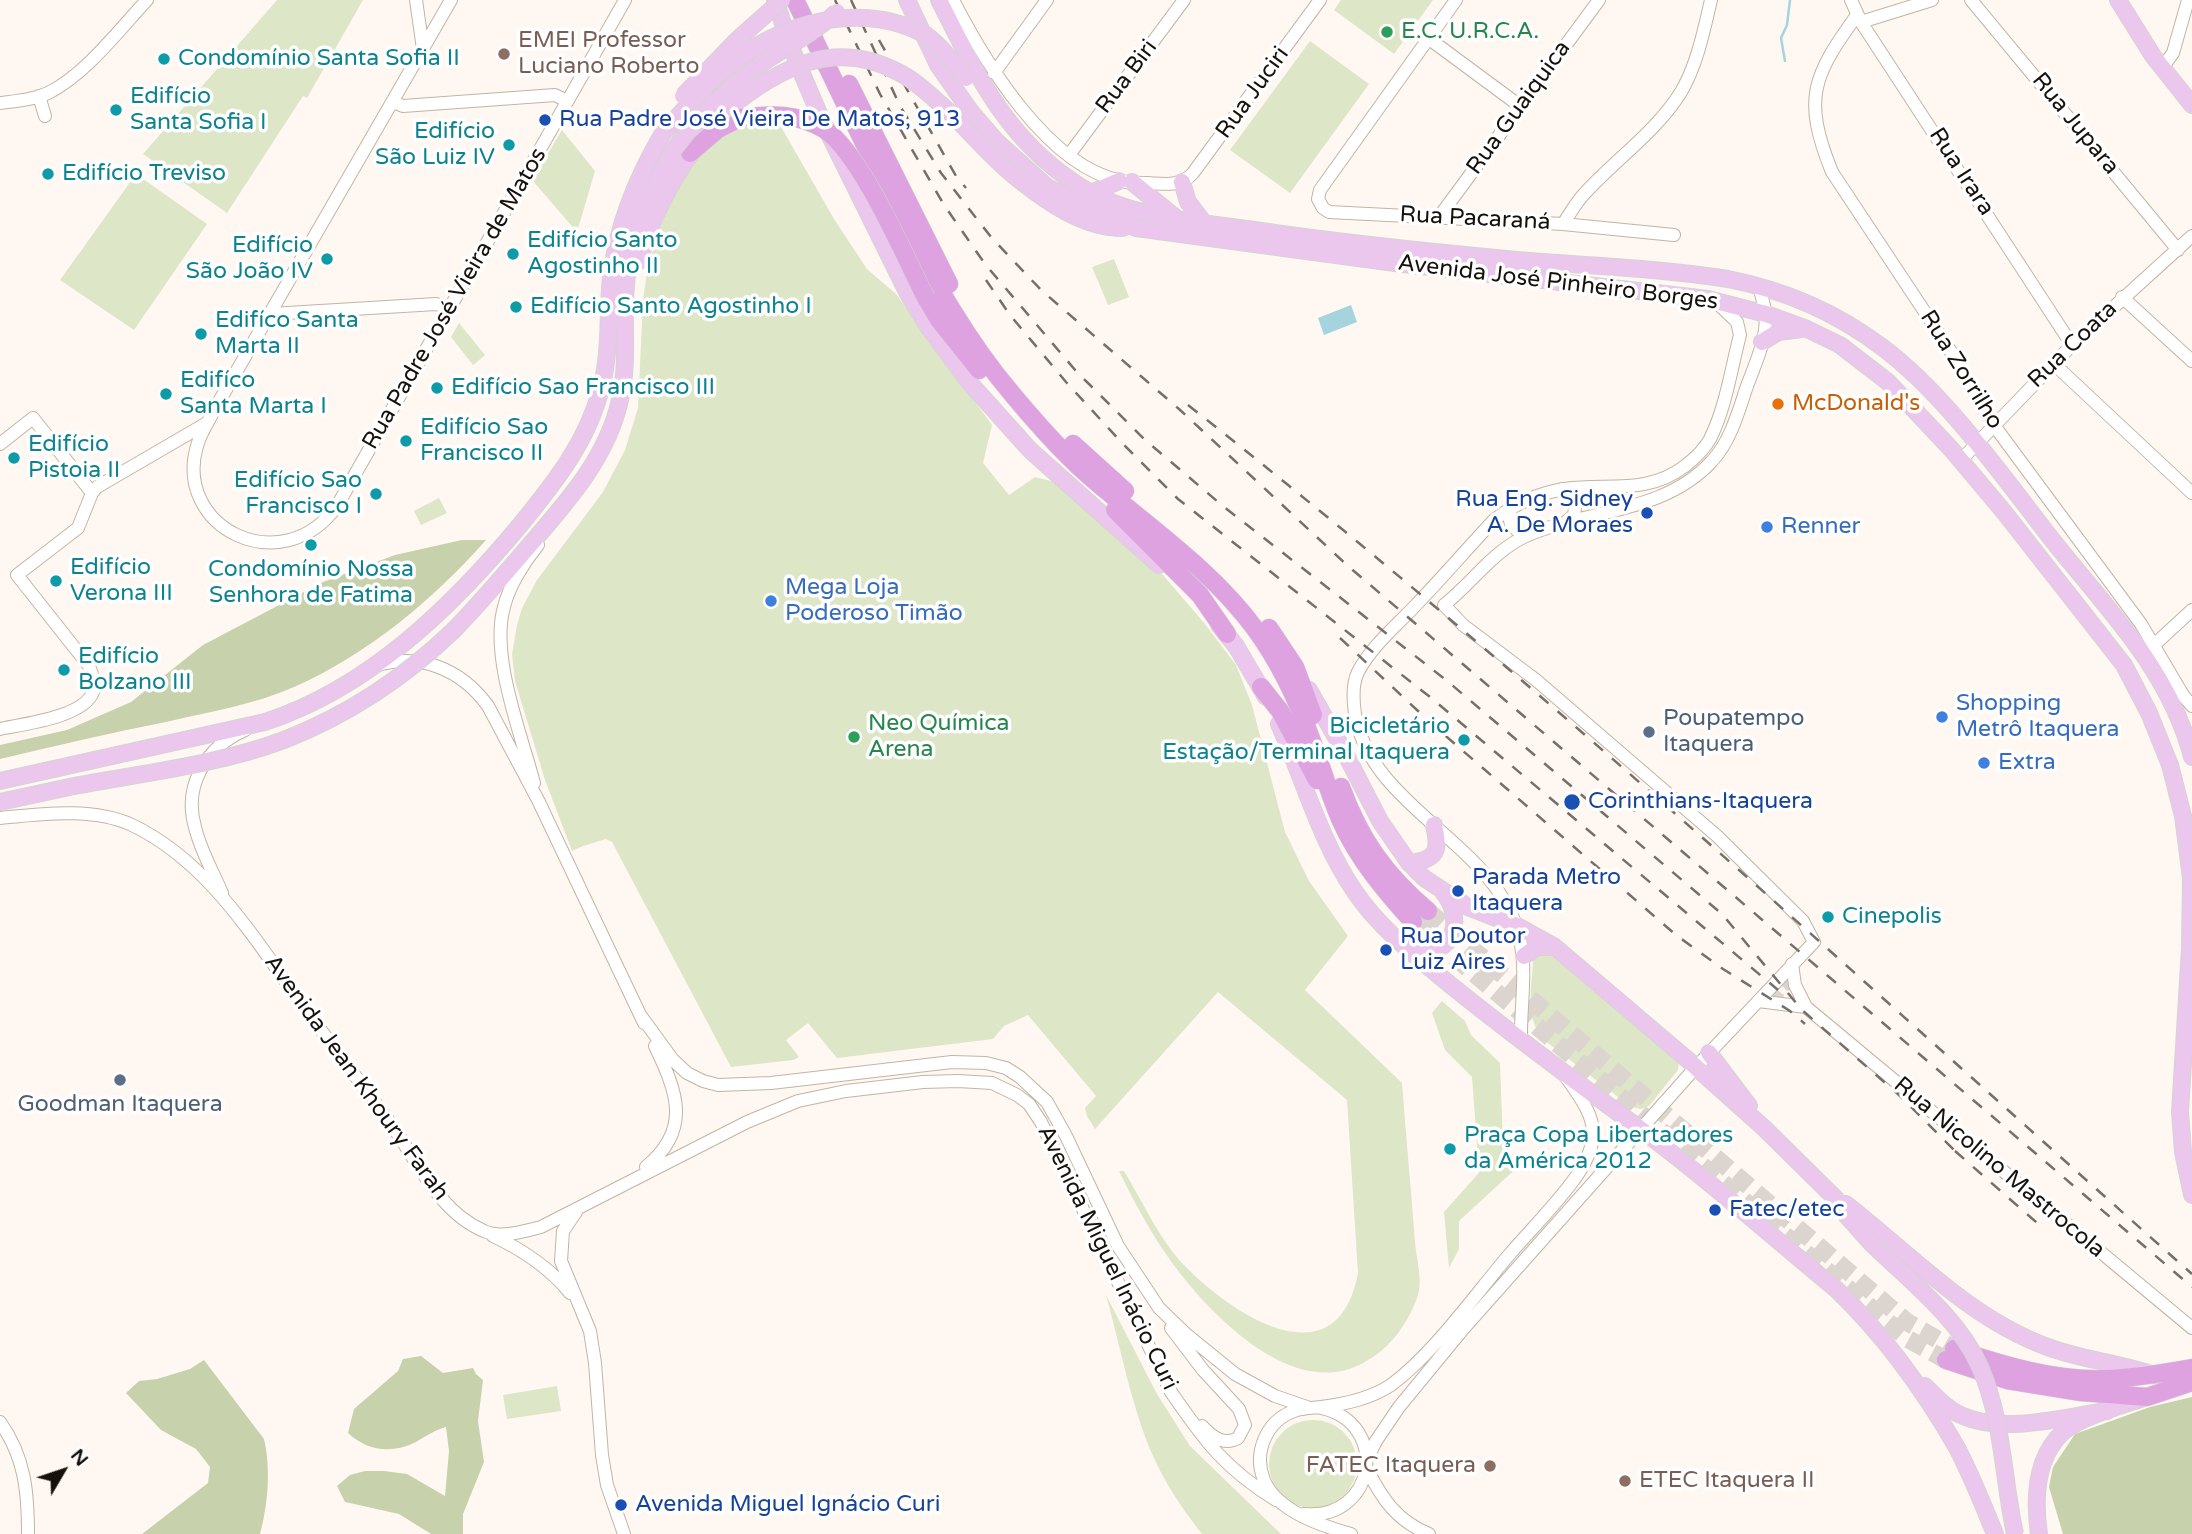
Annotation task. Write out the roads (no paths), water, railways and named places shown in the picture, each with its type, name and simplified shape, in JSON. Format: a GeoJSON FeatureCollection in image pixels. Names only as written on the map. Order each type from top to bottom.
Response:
{"type":"FeatureCollection","features":[{"type":"Feature","properties":{"kind":"highway"},"geometry":{"type":"LineString","coordinates":[[795,0],[885,187],[957,320],[994,372],[1064,453]]}},
{"type":"Feature","properties":{"kind":"highway"},"geometry":{"type":"LineString","coordinates":[[808,0],[943,273],[963,308],[1003,365],[1036,405],[1085,456],[1224,577],[1267,626],[1295,667],[1358,829],[1395,882],[1428,911]]}},
{"type":"Feature","properties":{"kind":"highway"},"geometry":{"type":"LineString","coordinates":[[682,151],[718,129],[734,114],[788,116],[813,124],[832,135],[848,153],[865,180],[939,320],[997,392],[1091,479],[1213,580],[1251,623],[1288,684],[1340,819]]}},
{"type":"Feature","properties":{"kind":"highway"},"geometry":{"type":"LineString","coordinates":[[1091,479],[1119,515],[1200,595],[1227,634]]}},
{"type":"Feature","properties":{"kind":"highway"},"geometry":{"type":"LineString","coordinates":[[1261,687],[1280,711],[1366,865],[1413,922]]}},
{"type":"Feature","properties":{"kind":"highway"},"geometry":{"type":"LineString","coordinates":[[2192,1368],[2154,1375],[2105,1379],[2068,1377],[1950,1354],[2007,1380],[2081,1392],[2147,1396],[2192,1382]]}},
{"type":"Feature","properties":{"kind":"main road"},"geometry":{"type":"LineString","coordinates":[[775,0],[792,50],[820,116],[908,294],[929,328],[970,382],[1030,450],[1156,562],[1227,634],[1261,687],[1337,862],[1376,920],[1406,948],[1521,1041],[1640,1129],[1836,1289],[1859,1311],[1925,1396],[1956,1447],[1995,1534]]}},
{"type":"Feature","properties":{"kind":"main road"},"geometry":{"type":"LineString","coordinates":[[0,781],[265,722],[297,712],[336,691],[427,625],[467,586],[536,506],[577,449],[593,418],[605,368],[610,297],[620,228],[637,184],[663,134],[684,96],[706,70],[782,0]]}},
{"type":"Feature","properties":{"kind":"main road"},"geometry":{"type":"LineString","coordinates":[[0,802],[211,760],[282,740],[352,707],[398,678],[436,648],[520,563],[592,469],[613,425],[626,366],[628,275],[637,228],[649,195],[682,151],[704,111],[765,61],[819,28],[848,0]]}},
{"type":"Feature","properties":{"kind":"main road","name":"Avenida José Pinheiro Borges"},"geometry":{"type":"LineString","coordinates":[[907,0],[938,65],[971,112],[996,141],[1046,186],[1073,201],[1136,228],[1395,263],[1708,299],[1766,314],[1807,329],[1840,345],[1888,382],[1961,460],[2124,665],[2149,713],[2165,752],[2183,816],[2190,878],[2190,948],[2180,1112],[2183,1152],[2192,1195]]}},
{"type":"Feature","properties":{"kind":"main road","name":"Avenida José Pinheiro Borges"},"geometry":{"type":"LineString","coordinates":[[939,0],[1000,111],[1018,135],[1074,183],[1121,205],[1157,216],[1307,238],[1712,276],[1759,286],[1836,317],[1901,362],[1977,443],[2053,541],[2122,622],[2144,653],[2179,721],[2192,757]]}},
{"type":"Feature","properties":{"kind":"main road"},"geometry":{"type":"LineString","coordinates":[[2118,0],[2132,26],[2192,105]]}},
{"type":"Feature","properties":{"kind":"main road"},"geometry":{"type":"LineString","coordinates":[[663,134],[726,67],[774,35],[816,16],[854,9],[912,25],[935,42],[990,106],[1000,111]]}},
{"type":"Feature","properties":{"kind":"main road"},"geometry":{"type":"LineString","coordinates":[[734,114],[763,83],[795,66],[825,57],[867,59],[901,73],[946,109],[1018,179],[1041,197],[1070,214],[1109,228],[1136,228]]}},
{"type":"Feature","properties":{"kind":"main road"},"geometry":{"type":"LineString","coordinates":[[1091,193],[1126,182],[1176,218]]}},
{"type":"Feature","properties":{"kind":"main road"},"geometry":{"type":"LineString","coordinates":[[1182,183],[1188,202],[1204,223]]}},
{"type":"Feature","properties":{"kind":"main road"},"geometry":{"type":"LineString","coordinates":[[1689,296],[1693,283],[1712,276]]}},
{"type":"Feature","properties":{"kind":"main road"},"geometry":{"type":"LineString","coordinates":[[1762,342],[1782,331],[1807,329]]}},
{"type":"Feature","properties":{"kind":"main road"},"geometry":{"type":"LineString","coordinates":[[2004,512],[2017,515],[2029,510]]}},
{"type":"Feature","properties":{"kind":"main road"},"geometry":{"type":"LineString","coordinates":[[2028,543],[2040,539],[2053,541]]}},
{"type":"Feature","properties":{"kind":"main road"},"geometry":{"type":"LineString","coordinates":[[1295,667],[1345,753],[1380,821],[1409,863],[1441,890],[1468,907],[1517,926],[1555,947],[1764,1128],[1836,1199],[1861,1216],[1965,1301],[2004,1326],[2046,1347],[2132,1367],[2154,1375]]}},
{"type":"Feature","properties":{"kind":"main road"},"geometry":{"type":"LineString","coordinates":[[1409,863],[1429,859],[1434,855],[1437,841],[1434,825]]}},
{"type":"Feature","properties":{"kind":"main road"},"geometry":{"type":"LineString","coordinates":[[1406,948],[1431,950],[1451,936],[1455,929],[1454,914],[1448,898],[1441,890]]}},
{"type":"Feature","properties":{"kind":"main road"},"geometry":{"type":"LineString","coordinates":[[1524,956],[1537,947],[1555,947]]}},
{"type":"Feature","properties":{"kind":"main road"},"geometry":{"type":"LineString","coordinates":[[1709,1053],[1764,1128]]}},
{"type":"Feature","properties":{"kind":"main road"},"geometry":{"type":"LineString","coordinates":[[1836,1199],[1846,1215],[1871,1243],[1934,1304],[1959,1333],[1980,1366],[1995,1419],[2015,1534]]}},
{"type":"Feature","properties":{"kind":"main road"},"geometry":{"type":"LineString","coordinates":[[1894,1354],[1944,1405],[1978,1421],[1995,1424],[2023,1422],[2107,1410]]}},
{"type":"Feature","properties":{"kind":"main road"},"geometry":{"type":"LineString","coordinates":[[2039,1534],[2036,1515],[2037,1485],[2042,1464],[2051,1446],[2065,1430],[2107,1410],[2147,1396]]}},
{"type":"Feature","properties":{"kind":"street"},"geometry":{"type":"LineString","coordinates":[[0,103],[39,96],[65,82],[82,68],[146,0]]}},
{"type":"Feature","properties":{"kind":"street"},"geometry":{"type":"LineString","coordinates":[[416,0],[423,49]]}},
{"type":"Feature","properties":{"kind":"street","name":"Rua Padre José Vieira de Matos"},"geometry":{"type":"LineString","coordinates":[[452,0],[207,423],[197,446],[195,479],[201,500],[214,519],[228,531],[257,542],[288,542],[306,534],[328,518],[337,506],[625,0]]}},
{"type":"Feature","properties":{"kind":"street"},"geometry":{"type":"LineString","coordinates":[[953,0],[994,73],[1030,118],[1069,155],[1092,169],[1126,182],[1182,183]]}},
{"type":"Feature","properties":{"kind":"street"},"geometry":{"type":"LineString","coordinates":[[994,73],[1048,0]]}},
{"type":"Feature","properties":{"kind":"street","name":"Rua Biri"},"geometry":{"type":"LineString","coordinates":[[1069,155],[1184,0]]}},
{"type":"Feature","properties":{"kind":"street","name":"Rua Juciri"},"geometry":{"type":"LineString","coordinates":[[1182,183],[1193,173],[1321,0]]}},
{"type":"Feature","properties":{"kind":"street"},"geometry":{"type":"LineString","coordinates":[[1456,0],[1428,38],[1520,106]]}},
{"type":"Feature","properties":{"kind":"street","name":"Rua Guaiquica"},"geometry":{"type":"LineString","coordinates":[[1439,217],[1599,0]]}},
{"type":"Feature","properties":{"kind":"street","name":"Rua Pacaraná"},"geometry":{"type":"LineString","coordinates":[[1428,38],[1320,190],[1318,199],[1323,208],[1329,212],[1563,224],[1584,194],[1622,159],[1672,106],[1683,89],[1701,42],[1711,0]]}},
{"type":"Feature","properties":{"kind":"street","name":"Rua Irara"},"geometry":{"type":"LineString","coordinates":[[1851,0],[1859,18],[2072,345]]}},
{"type":"Feature","properties":{"kind":"street"},"geometry":{"type":"LineString","coordinates":[[1859,18],[1932,0]]}},
{"type":"Feature","properties":{"kind":"street","name":"Rua Jupara"},"geometry":{"type":"LineString","coordinates":[[1971,0],[2178,250]]}},
{"type":"Feature","properties":{"kind":"street"},"geometry":{"type":"LineString","coordinates":[[2162,68],[2173,53],[2188,0]]}},
{"type":"Feature","properties":{"kind":"street","name":"Rua Zorrilho"},"geometry":{"type":"LineString","coordinates":[[1859,18],[1832,51],[1821,70],[1816,88],[1815,110],[1819,141],[1832,172],[1948,346],[1993,424],[2154,645],[2192,706]]}},
{"type":"Feature","properties":{"kind":"street"},"geometry":{"type":"LineString","coordinates":[[393,102],[403,106],[555,95],[567,101]]}},
{"type":"Feature","properties":{"kind":"street"},"geometry":{"type":"LineString","coordinates":[[39,96],[45,116]]}},
{"type":"Feature","properties":{"kind":"street"},"geometry":{"type":"LineString","coordinates":[[1563,224],[1674,235]]}},
{"type":"Feature","properties":{"kind":"street","name":"Rua Coata"},"geometry":{"type":"LineString","coordinates":[[1961,460],[2072,345],[2192,236]]}},
{"type":"Feature","properties":{"kind":"street"},"geometry":{"type":"LineString","coordinates":[[1300,1513],[1318,1515],[1335,1511],[1350,1501],[1361,1487],[1367,1464],[1386,1424],[1420,1382],[1640,1129],[1814,942],[1803,922],[1717,836],[1536,680],[1463,625],[1444,605],[1493,558],[1528,535],[1660,497],[1713,461],[1735,422],[1762,342],[1766,314],[1759,286]]}},
{"type":"Feature","properties":{"kind":"street"},"geometry":{"type":"LineString","coordinates":[[2122,297],[2192,361]]}},
{"type":"Feature","properties":{"kind":"street"},"geometry":{"type":"LineString","coordinates":[[1521,1041],[1524,956],[1517,926],[1501,896],[1471,860],[1379,769],[1361,741],[1354,706],[1356,678],[1374,649],[1493,521],[1512,506],[1562,489],[1584,486],[1642,486],[1675,473],[1691,461],[1709,440],[1717,422],[1740,335],[1740,328],[1734,318],[1708,299]]}},
{"type":"Feature","properties":{"kind":"street"},"geometry":{"type":"LineString","coordinates":[[271,314],[436,304],[450,308]]}},
{"type":"Feature","properties":{"kind":"street"},"geometry":{"type":"LineString","coordinates":[[1740,335],[1747,330],[1753,331],[1762,342]]}},
{"type":"Feature","properties":{"kind":"street"},"geometry":{"type":"LineString","coordinates":[[2054,364],[2192,493]]}},
{"type":"Feature","properties":{"kind":"street"},"geometry":{"type":"LineString","coordinates":[[0,444],[33,418],[92,493]]}},
{"type":"Feature","properties":{"kind":"street"},"geometry":{"type":"LineString","coordinates":[[0,729],[81,708],[94,690],[89,666],[17,575],[78,528],[97,487],[207,423]]}},
{"type":"Feature","properties":{"kind":"street"},"geometry":{"type":"LineString","coordinates":[[1992,463],[1989,444],[1993,424]]}},
{"type":"Feature","properties":{"kind":"street"},"geometry":{"type":"LineString","coordinates":[[1562,489],[1576,501],[1574,515],[1566,522]]}},
{"type":"Feature","properties":{"kind":"street"},"geometry":{"type":"LineString","coordinates":[[1512,506],[1509,515],[1511,525],[1528,535]]}},
{"type":"Feature","properties":{"kind":"street"},"geometry":{"type":"LineString","coordinates":[[520,563],[504,606],[501,650],[538,800]]}},
{"type":"Feature","properties":{"kind":"street"},"geometry":{"type":"LineString","coordinates":[[2154,645],[2192,610]]}},
{"type":"Feature","properties":{"kind":"street"},"geometry":{"type":"LineString","coordinates":[[370,667],[407,662],[434,664],[468,683],[488,706],[538,800],[676,1094],[672,1132],[663,1150],[632,1179]]}},
{"type":"Feature","properties":{"kind":"street","name":"Avenida Jean Khoury Farah"},"geometry":{"type":"LineString","coordinates":[[225,900],[195,830],[192,798],[195,779],[203,762],[214,752],[240,732],[265,722]]}},
{"type":"Feature","properties":{"kind":"street","name":"Avenida Jean Khoury Farah"},"geometry":{"type":"LineString","coordinates":[[0,818],[48,813],[94,816],[130,824],[189,862],[225,900],[391,1125],[432,1186],[461,1218],[488,1233]]}},
{"type":"Feature","properties":{"kind":"street","name":"Rua Nicolino Mastrocola"},"geometry":{"type":"LineString","coordinates":[[1792,964],[1795,985],[1806,1007],[2192,1328]]}},
{"type":"Feature","properties":{"kind":"street"},"geometry":{"type":"LineString","coordinates":[[1758,1001],[1806,1007]]}},
{"type":"Feature","properties":{"kind":"street","name":"Avenida Miguel Inácio Curi"},"geometry":{"type":"LineString","coordinates":[[641,1016],[673,1059],[687,1073],[718,1085],[771,1083],[952,1062],[986,1063],[1006,1068],[1047,1102],[1067,1138],[1118,1247],[1159,1308],[1235,1374],[1275,1396],[1312,1407]]}},
{"type":"Feature","properties":{"kind":"street"},"geometry":{"type":"LineString","coordinates":[[1276,1500],[1266,1488],[1259,1458],[1262,1443],[1269,1430],[1293,1411],[1348,1403],[1370,1396],[1405,1374],[1476,1295],[1577,1174],[1591,1147],[1594,1133],[1587,1112],[1565,1075]]}},
{"type":"Feature","properties":{"kind":"street","name":"Avenida Miguel Inácio Curi"},"geometry":{"type":"LineString","coordinates":[[582,1205],[747,1122],[798,1101],[846,1091],[923,1082],[992,1083],[1029,1104],[1041,1122],[1171,1392],[1196,1429],[1248,1483],[1287,1508],[1325,1527],[1351,1534]]}},
{"type":"Feature","properties":{"kind":"street"},"geometry":{"type":"LineString","coordinates":[[488,1233],[511,1234],[541,1227],[582,1205]]}},
{"type":"Feature","properties":{"kind":"street"},"geometry":{"type":"LineString","coordinates":[[582,1205],[567,1223],[561,1245],[561,1261],[590,1331],[607,1485],[624,1534]]}},
{"type":"Feature","properties":{"kind":"street"},"geometry":{"type":"LineString","coordinates":[[488,1233],[518,1248],[545,1268],[581,1307]]}},
{"type":"Feature","properties":{"kind":"street"},"geometry":{"type":"LineString","coordinates":[[1159,1308],[1186,1350],[1239,1409],[1245,1425],[1243,1432],[1233,1441],[1217,1439],[1204,1429],[1171,1392]]}},
{"type":"Feature","properties":{"kind":"street"},"geometry":{"type":"LineString","coordinates":[[1312,1407],[1332,1410],[1356,1428],[1364,1443],[1367,1464],[1388,1506],[1413,1527],[1429,1534]]}},
{"type":"Feature","properties":{"kind":"street"},"geometry":{"type":"LineString","coordinates":[[0,1422],[19,1453],[24,1471],[28,1492],[28,1534]]}},
{"type":"Feature","properties":{"kind":"water"},"geometry":{"type":"Polygon","coordinates":[[[1351,305],[1357,322],[1324,335],[1318,318],[1351,305]]]}},
{"type":"Feature","properties":{"kind":"waterway"},"geometry":{"type":"LineString","coordinates":[[1785,61],[1781,38],[1787,25],[1790,0]]}},
{"type":"Feature","properties":{"kind":"tunnel"},"geometry":{"type":"LineString","coordinates":[[1428,911],[1907,1322],[1954,1349]]}},
{"type":"Feature","properties":{"kind":"tunnel"},"geometry":{"type":"LineString","coordinates":[[1413,922],[1908,1339],[1946,1360]]}},
{"type":"Feature","properties":{"kind":"tunnel"},"geometry":{"type":"LineString","coordinates":[[1780,1002],[1778,993],[1786,984],[1795,985]]}},
{"type":"Feature","properties":{"kind":"railway"},"geometry":{"type":"LineString","coordinates":[[835,0],[880,94],[944,205],[985,264],[1076,371],[1144,439],[1224,507],[1446,680],[1722,914],[1802,1010],[1899,1095],[1960,1156]]}},
{"type":"Feature","properties":{"kind":"railway"},"geometry":{"type":"LineString","coordinates":[[851,0],[900,106],[941,173],[991,237],[1041,290],[1179,409],[1348,566],[2192,1287]]}},
{"type":"Feature","properties":{"kind":"railway"},"geometry":{"type":"LineString","coordinates":[[879,40],[956,176],[966,188]]}},
{"type":"Feature","properties":{"kind":"railway"},"geometry":{"type":"LineString","coordinates":[[986,280],[1010,315],[1066,382],[1178,499],[1430,697],[1778,990]]}},
{"type":"Feature","properties":{"kind":"railway"},"geometry":{"type":"LineString","coordinates":[[1188,405],[1445,615],[1571,723],[2192,1274]]}},
{"type":"Feature","properties":{"kind":"railway"},"geometry":{"type":"LineString","coordinates":[[1340,638],[1433,725],[1676,935],[1723,969],[1790,1011],[1805,1024]]}},
{"type":"Feature","properties":{"kind":"railway"},"geometry":{"type":"LineString","coordinates":[[1955,1151],[2044,1229]]}},
{"type":"Feature","properties":{"kind":"place","name":"E.C. U.R.C.A."},"geometry":{"type":"Point","coordinates":[1387,32]}},
{"type":"Feature","properties":{"kind":"place","name":"EMEI Professor Luciano Roberto"},"geometry":{"type":"Point","coordinates":[504,54]}},
{"type":"Feature","properties":{"kind":"place","name":"Condomínio Santa Sofia II"},"geometry":{"type":"Point","coordinates":[164,59]}},
{"type":"Feature","properties":{"kind":"place","name":"Edifício Santa Sofia I"},"geometry":{"type":"Point","coordinates":[116,110]}},
{"type":"Feature","properties":{"kind":"place","name":"Rua Padre José Vieira De Matos, 913"},"geometry":{"type":"Point","coordinates":[545,120]}},
{"type":"Feature","properties":{"kind":"place","name":"Edifício São Luiz IV"},"geometry":{"type":"Point","coordinates":[509,145]}},
{"type":"Feature","properties":{"kind":"place","name":"Edifício Treviso"},"geometry":{"type":"Point","coordinates":[48,174]}},
{"type":"Feature","properties":{"kind":"place","name":"Edifício Santo Agostinho II"},"geometry":{"type":"Point","coordinates":[513,254]}},
{"type":"Feature","properties":{"kind":"place","name":"Edifício São João IV"},"geometry":{"type":"Point","coordinates":[327,259]}},
{"type":"Feature","properties":{"kind":"place","name":"Edifício Santo Agostinho I"},"geometry":{"type":"Point","coordinates":[516,307]}},
{"type":"Feature","properties":{"kind":"place","name":"Edifíco Santa Marta II"},"geometry":{"type":"Point","coordinates":[201,334]}},
{"type":"Feature","properties":{"kind":"place","name":"Edifício Sao Francisco III"},"geometry":{"type":"Point","coordinates":[437,388]}},
{"type":"Feature","properties":{"kind":"place","name":"Edifíco Santa Marta I"},"geometry":{"type":"Point","coordinates":[166,394]}},
{"type":"Feature","properties":{"kind":"place","name":"McDonald's"},"geometry":{"type":"Point","coordinates":[1778,404]}},
{"type":"Feature","properties":{"kind":"place","name":"Edifício Sao Francisco II"},"geometry":{"type":"Point","coordinates":[406,441]}},
{"type":"Feature","properties":{"kind":"place","name":"Edifício Pistoia II"},"geometry":{"type":"Point","coordinates":[14,458]}},
{"type":"Feature","properties":{"kind":"place","name":"Edifício Sao Francisco I"},"geometry":{"type":"Point","coordinates":[376,494]}},
{"type":"Feature","properties":{"kind":"place","name":"Rua Eng. Sidney A. De Moraes"},"geometry":{"type":"Point","coordinates":[1647,513]}},
{"type":"Feature","properties":{"kind":"place","name":"Renner"},"geometry":{"type":"Point","coordinates":[1767,527]}},
{"type":"Feature","properties":{"kind":"place","name":"Condomínio Nossa Senhora de Fatima"},"geometry":{"type":"Point","coordinates":[311,545]}},
{"type":"Feature","properties":{"kind":"place","name":"Edifício Verona III"},"geometry":{"type":"Point","coordinates":[56,581]}},
{"type":"Feature","properties":{"kind":"place","name":"Mega Loja Poderoso Timão"},"geometry":{"type":"Point","coordinates":[771,601]}},
{"type":"Feature","properties":{"kind":"place","name":"Edifício Bolzano III"},"geometry":{"type":"Point","coordinates":[64,670]}},
{"type":"Feature","properties":{"kind":"place","name":"Shopping Metrô Itaquera"},"geometry":{"type":"Point","coordinates":[1942,717]}},
{"type":"Feature","properties":{"kind":"place","name":"Poupatempo Itaquera"},"geometry":{"type":"Point","coordinates":[1649,732]}},
{"type":"Feature","properties":{"kind":"place","name":"Neo Química Arena"},"geometry":{"type":"Point","coordinates":[854,737]}},
{"type":"Feature","properties":{"kind":"place","name":"Bicicletário Estação/Terminal Itaquera"},"geometry":{"type":"Point","coordinates":[1464,740]}},
{"type":"Feature","properties":{"kind":"place","name":"Extra"},"geometry":{"type":"Point","coordinates":[1984,763]}},
{"type":"Feature","properties":{"kind":"place","name":"Corinthians-Itaquera"},"geometry":{"type":"Point","coordinates":[1572,802]}},
{"type":"Feature","properties":{"kind":"place","name":"Parada Metro Itaquera"},"geometry":{"type":"Point","coordinates":[1458,891]}},
{"type":"Feature","properties":{"kind":"place","name":"Cinepolis"},"geometry":{"type":"Point","coordinates":[1828,917]}},
{"type":"Feature","properties":{"kind":"place","name":"Rua Doutor Luiz Aires"},"geometry":{"type":"Point","coordinates":[1386,950]}},
{"type":"Feature","properties":{"kind":"place","name":"Goodman Itaquera"},"geometry":{"type":"Point","coordinates":[120,1080]}},
{"type":"Feature","properties":{"kind":"place","name":"Praça Copa Libertadores da América 2012"},"geometry":{"type":"Point","coordinates":[1450,1149]}},
{"type":"Feature","properties":{"kind":"place","name":"Fatec/etec"},"geometry":{"type":"Point","coordinates":[1715,1210]}},
{"type":"Feature","properties":{"kind":"place","name":"FATEC Itaquera"},"geometry":{"type":"Point","coordinates":[1490,1466]}},
{"type":"Feature","properties":{"kind":"place","name":"ETEC Itaquera II"},"geometry":{"type":"Point","coordinates":[1625,1481]}},
{"type":"Feature","properties":{"kind":"place","name":"Avenida Miguel Ignácio Curi"},"geometry":{"type":"Point","coordinates":[621,1505]}}]}
